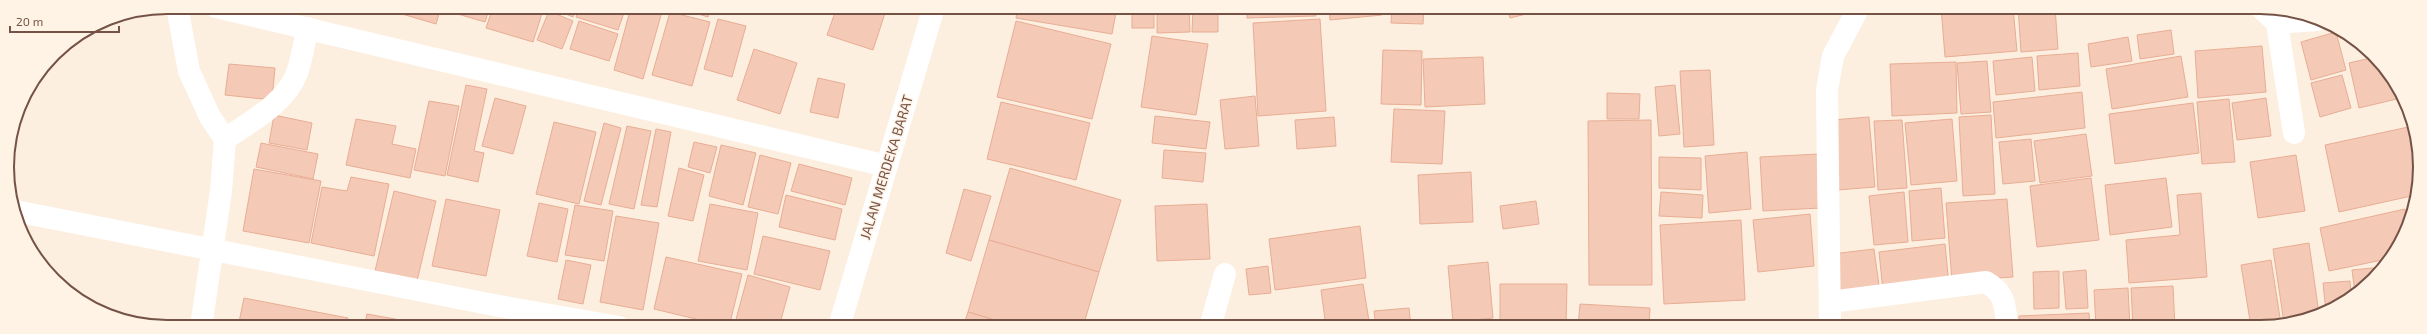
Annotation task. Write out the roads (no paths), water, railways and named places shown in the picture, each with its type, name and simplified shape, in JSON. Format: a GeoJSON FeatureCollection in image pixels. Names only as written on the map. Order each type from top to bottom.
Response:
{"type":"FeatureCollection","features":[{"type":"Feature","properties":{"kind":"street"},"geometry":{"type":"LineString","coordinates":[[178,14],[189,71],[210,116],[225,139],[202,320]]}},
{"type":"Feature","properties":{"kind":"street"},"geometry":{"type":"LineString","coordinates":[[247,14],[887,166]]}},
{"type":"Feature","properties":{"kind":"street","name":"JALAN MERDEKA BARAT"},"geometry":{"type":"LineString","coordinates":[[841,320],[932,14]]}},
{"type":"Feature","properties":{"kind":"street"},"geometry":{"type":"LineString","coordinates":[[1830,320],[1827,90],[1833,56],[1855,14]]}},
{"type":"Feature","properties":{"kind":"street"},"geometry":{"type":"LineString","coordinates":[[2266,14],[2277,23],[2306,21]]}},
{"type":"Feature","properties":{"kind":"street"},"geometry":{"type":"LineString","coordinates":[[2277,23],[2294,133]]}},
{"type":"Feature","properties":{"kind":"street"},"geometry":{"type":"LineString","coordinates":[[225,139],[268,109],[285,92],[296,74],[308,28]]}},
{"type":"Feature","properties":{"kind":"street"},"geometry":{"type":"LineString","coordinates":[[21,212],[499,306],[579,320]]}},
{"type":"Feature","properties":{"kind":"street"},"geometry":{"type":"LineString","coordinates":[[1212,320],[1224,274]]}},
{"type":"Feature","properties":{"kind":"street"},"geometry":{"type":"LineString","coordinates":[[1830,302],[1986,282],[1998,290],[2005,304],[2006,320]]}}]}
